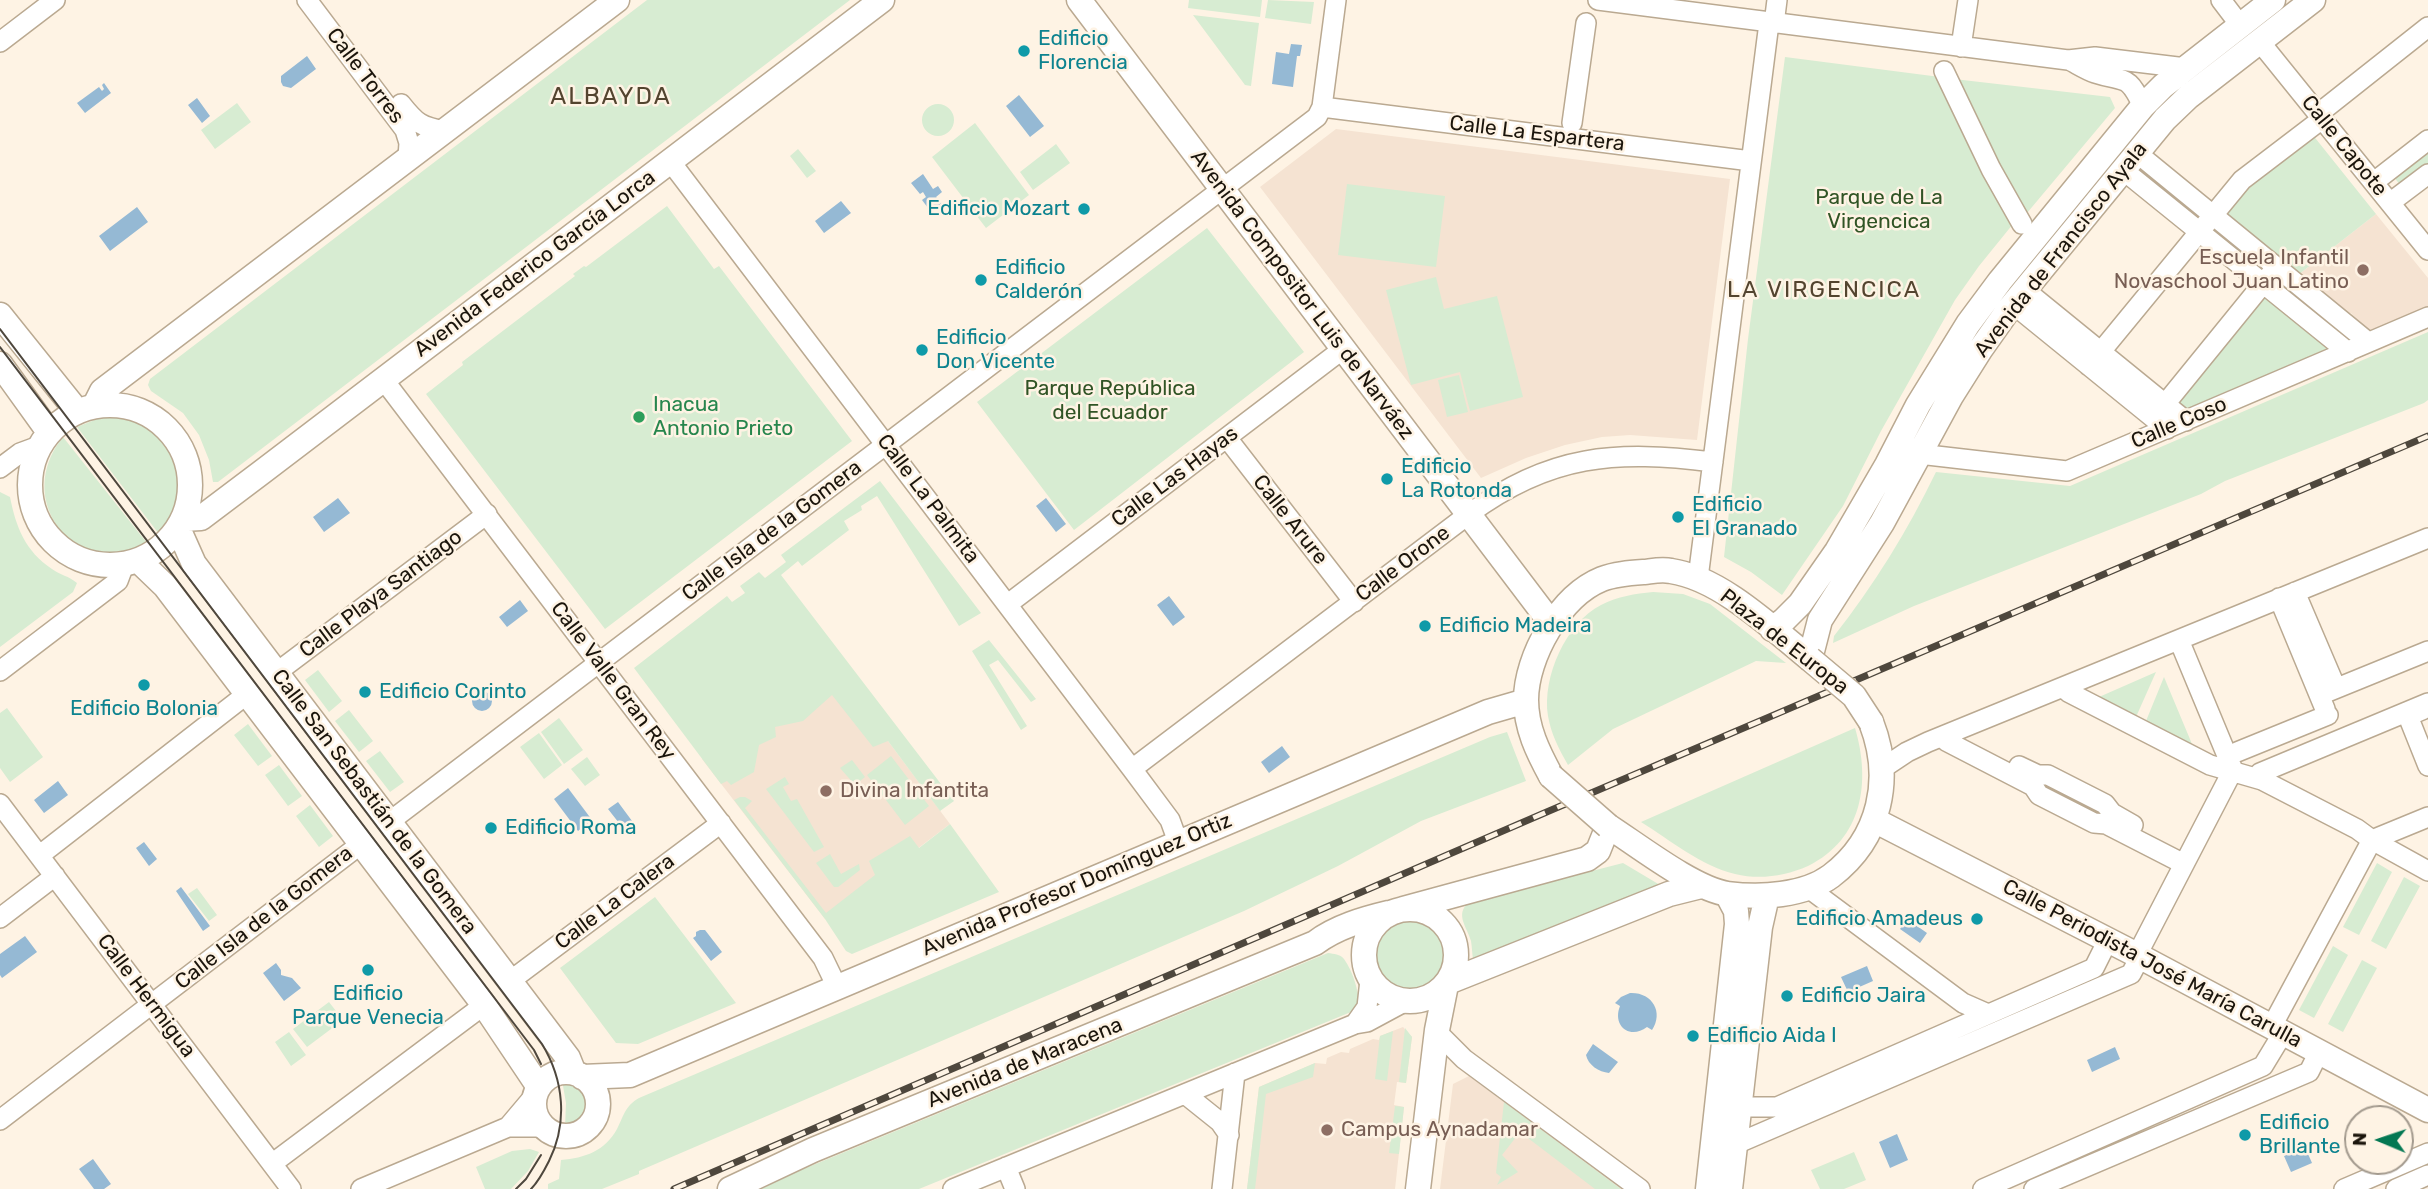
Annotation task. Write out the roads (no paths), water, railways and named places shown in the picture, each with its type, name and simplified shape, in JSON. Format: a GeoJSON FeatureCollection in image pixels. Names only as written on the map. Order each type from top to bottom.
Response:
{"type":"FeatureCollection","features":[{"type":"Feature","properties":{"kind":"main road"},"geometry":{"type":"LineString","coordinates":[[86,408],[117,404],[140,410],[161,422],[179,442],[189,469],[190,497],[181,524],[165,544],[131,563],[103,565],[80,560],[56,545],[40,524],[31,499],[31,472],[44,439],[58,423],[86,408],[102,391],[617,0]]}},
{"type":"Feature","properties":{"kind":"main road","name":"Avenida Federico García Lorca"},"geometry":{"type":"LineString","coordinates":[[181,524],[201,518],[882,0]]}},
{"type":"Feature","properties":{"kind":"main road","name":"Avenida Compositor Luis de Narváez"},"geometry":{"type":"LineString","coordinates":[[1079,0],[1551,623]]}},
{"type":"Feature","properties":{"kind":"main road","name":"Avenida de Francisco Ayala"},"geometry":{"type":"LineString","coordinates":[[1772,629],[1800,604],[1837,551],[1918,405],[1968,324],[2000,281],[2143,106],[2163,86],[2273,0]]}},
{"type":"Feature","properties":{"kind":"main road","name":"Avenida de Francisco Ayala"},"geometry":{"type":"LineString","coordinates":[[1810,659],[1817,625],[1882,523],[1965,373],[2019,297],[2165,119],[2188,97],[2313,0]]}},
{"type":"Feature","properties":{"kind":"main road"},"geometry":{"type":"LineString","coordinates":[[0,315],[86,408]]}},
{"type":"Feature","properties":{"kind":"main road"},"geometry":{"type":"LineString","coordinates":[[1,366],[44,439]]}},
{"type":"Feature","properties":{"kind":"main road","name":"Calle San Sebastián de la Gomera"},"geometry":{"type":"LineString","coordinates":[[181,524],[194,564],[568,1058],[578,1075]]}},
{"type":"Feature","properties":{"kind":"main road","name":"Calle San Sebastián de la Gomera"},"geometry":{"type":"LineString","coordinates":[[131,563],[165,586],[484,1005],[537,1091]]}},
{"type":"Feature","properties":{"kind":"main road","name":"Plaza de Europa"},"geometry":{"type":"LineString","coordinates":[[1669,570],[1698,578],[1737,602],[1772,629],[1854,696],[1871,722],[1879,742],[1883,768],[1880,802],[1874,820],[1850,857],[1830,877],[1807,887],[1767,896],[1727,894],[1701,886],[1608,826],[1551,776],[1535,748],[1526,701],[1529,674],[1551,623],[1575,597],[1601,579],[1626,573],[1669,570]]}},
{"type":"Feature","properties":{"kind":"main road","name":"Avenida Profesor Domínguez Ortiz"},"geometry":{"type":"LineString","coordinates":[[578,1075],[630,1075],[1481,715],[1526,701]]}},
{"type":"Feature","properties":{"kind":"main road","name":"Calle Periodista José María Carulla"},"geometry":{"type":"LineString","coordinates":[[1874,820],[2139,956],[2428,1110]]}},
{"type":"Feature","properties":{"kind":"main road","name":"Avenida de Maracena"},"geometry":{"type":"LineString","coordinates":[[734,1188],[813,1150],[1315,943],[1325,935],[1367,919],[1587,859],[1598,851],[1608,826]]}},
{"type":"Feature","properties":{"kind":"main road"},"geometry":{"type":"LineString","coordinates":[[1315,943],[1343,944],[1355,952],[1368,974],[1388,996],[1408,1002],[1419,1001],[1435,994],[1447,984],[1669,894],[1701,886]]}},
{"type":"Feature","properties":{"kind":"main road"},"geometry":{"type":"LineString","coordinates":[[1709,1189],[1737,925],[1736,911],[1727,894]]}},
{"type":"Feature","properties":{"kind":"main road"},"geometry":{"type":"LineString","coordinates":[[1730,1189],[1760,927],[1767,896]]}},
{"type":"Feature","properties":{"kind":"main road"},"geometry":{"type":"LineString","coordinates":[[1368,974],[1364,955],[1368,934],[1377,922],[1396,911],[1420,909],[1434,915],[1452,936],[1456,953],[1455,968],[1447,984],[1437,1031],[1418,1189]]}},
{"type":"Feature","properties":{"kind":"main road"},"geometry":{"type":"LineString","coordinates":[[1408,1002],[1437,1031]]}},
{"type":"Feature","properties":{"kind":"main road"},"geometry":{"type":"LineString","coordinates":[[555,1073],[578,1075],[594,1090],[597,1110],[587,1127],[579,1132],[559,1135],[544,1128],[535,1112],[537,1091],[547,1078],[555,1073]]}},
{"type":"Feature","properties":{"kind":"main road","name":"Avenida Profesor Domínguez Ortiz"},"geometry":{"type":"LineString","coordinates":[[597,1110],[630,1075]]}},
{"type":"Feature","properties":{"kind":"street"},"geometry":{"type":"LineString","coordinates":[[0,42],[55,0]]}},
{"type":"Feature","properties":{"kind":"street","name":"Calle Torres"},"geometry":{"type":"LineString","coordinates":[[307,0],[405,130],[409,143],[408,158]]}},
{"type":"Feature","properties":{"kind":"street","name":"Calle Torres"},"geometry":{"type":"LineString","coordinates":[[323,0],[416,123],[445,131]]}},
{"type":"Feature","properties":{"kind":"street"},"geometry":{"type":"LineString","coordinates":[[1322,107],[1336,0]]}},
{"type":"Feature","properties":{"kind":"street"},"geometry":{"type":"LineString","coordinates":[[1598,0],[2068,60],[2095,57],[2186,68]]}},
{"type":"Feature","properties":{"kind":"street"},"geometry":{"type":"LineString","coordinates":[[1698,578],[1751,161],[1771,23],[1777,0]]}},
{"type":"Feature","properties":{"kind":"street"},"geometry":{"type":"LineString","coordinates":[[1961,47],[1968,0]]}},
{"type":"Feature","properties":{"kind":"street"},"geometry":{"type":"LineString","coordinates":[[2221,0],[2240,25]]}},
{"type":"Feature","properties":{"kind":"street"},"geometry":{"type":"LineString","coordinates":[[1572,123],[1586,23]]}},
{"type":"Feature","properties":{"kind":"street"},"geometry":{"type":"LineString","coordinates":[[2322,119],[2428,27]]}},
{"type":"Feature","properties":{"kind":"street","name":"Calle Capote"},"geometry":{"type":"LineString","coordinates":[[2260,41],[2428,250]]}},
{"type":"Feature","properties":{"kind":"street"},"geometry":{"type":"LineString","coordinates":[[2095,359],[2242,180],[2428,42]]}},
{"type":"Feature","properties":{"kind":"street"},"geometry":{"type":"LineString","coordinates":[[2068,60],[2095,73],[2126,80],[2134,87],[2143,106]]}},
{"type":"Feature","properties":{"kind":"street"},"geometry":{"type":"LineString","coordinates":[[1944,71],[1991,169],[2022,224]]}},
{"type":"Feature","properties":{"kind":"street","name":"Calle Isla de la Gomera"},"geometry":{"type":"LineString","coordinates":[[389,822],[1317,117],[1322,107]]}},
{"type":"Feature","properties":{"kind":"street","name":"Calle La Espartera"},"geometry":{"type":"LineString","coordinates":[[1322,107],[1751,161]]}},
{"type":"Feature","properties":{"kind":"street"},"geometry":{"type":"LineString","coordinates":[[2374,182],[2428,140]]}},
{"type":"Feature","properties":{"kind":"street"},"geometry":{"type":"LineString","coordinates":[[2130,161],[2213,215],[2368,342]]}},
{"type":"Feature","properties":{"kind":"street"},"geometry":{"type":"LineString","coordinates":[[2130,161],[2199,232],[2348,352]]}},
{"type":"Feature","properties":{"kind":"street","name":"Calle La Palmita"},"geometry":{"type":"LineString","coordinates":[[670,162],[1132,769],[1170,820],[1178,842]]}},
{"type":"Feature","properties":{"kind":"street"},"geometry":{"type":"LineString","coordinates":[[2391,202],[2428,174]]}},
{"type":"Feature","properties":{"kind":"street"},"geometry":{"type":"LineString","coordinates":[[2019,297],[2162,417],[2276,267]]}},
{"type":"Feature","properties":{"kind":"street","name":"Calle Coso"},"geometry":{"type":"LineString","coordinates":[[1919,454],[2067,471],[2162,417],[2186,421],[2428,317]]}},
{"type":"Feature","properties":{"kind":"street","name":"Calle Las Hayas"},"geometry":{"type":"LineString","coordinates":[[1008,604],[1343,349]]}},
{"type":"Feature","properties":{"kind":"street","name":"Calle Valle Gran Rey"},"geometry":{"type":"LineString","coordinates":[[383,379],[823,958],[837,987]]}},
{"type":"Feature","properties":{"kind":"street","name":"Calle Arure"},"geometry":{"type":"LineString","coordinates":[[1227,438],[1353,602]]}},
{"type":"Feature","properties":{"kind":"street"},"geometry":{"type":"LineString","coordinates":[[0,468],[44,439]]}},
{"type":"Feature","properties":{"kind":"street","name":"Calle Orone"},"geometry":{"type":"LineString","coordinates":[[1132,769],[1469,514],[1514,486],[1546,471],[1584,460],[1622,456],[1713,462]]}},
{"type":"Feature","properties":{"kind":"street","name":"Calle Playa Santiago"},"geometry":{"type":"LineString","coordinates":[[276,673],[486,514]]}},
{"type":"Feature","properties":{"kind":"street"},"geometry":{"type":"LineString","coordinates":[[1883,768],[1907,751],[2428,538]]}},
{"type":"Feature","properties":{"kind":"street"},"geometry":{"type":"LineString","coordinates":[[0,671],[118,581],[131,563]]}},
{"type":"Feature","properties":{"kind":"street"},"geometry":{"type":"LineString","coordinates":[[2287,595],[2327,702]]}},
{"type":"Feature","properties":{"kind":"street"},"geometry":{"type":"LineString","coordinates":[[2179,640],[2235,761],[2256,777],[2357,829],[2428,871]]}},
{"type":"Feature","properties":{"kind":"street"},"geometry":{"type":"LineString","coordinates":[[2066,686],[2068,692],[2210,765],[2235,761],[2327,702],[2428,650]]}},
{"type":"Feature","properties":{"kind":"street"},"geometry":{"type":"LineString","coordinates":[[40,855],[247,694]]}},
{"type":"Feature","properties":{"kind":"street"},"geometry":{"type":"LineString","coordinates":[[2256,777],[2260,773],[2428,706]]}},
{"type":"Feature","properties":{"kind":"street"},"geometry":{"type":"LineString","coordinates":[[2428,706],[2408,716],[2428,766]]}},
{"type":"Feature","properties":{"kind":"street"},"geometry":{"type":"LineString","coordinates":[[1952,733],[1946,741],[2033,786],[2039,795],[2094,823],[2106,824],[2187,859]]}},
{"type":"Feature","properties":{"kind":"street"},"geometry":{"type":"LineString","coordinates":[[1736,1144],[2131,974],[2235,761]]}},
{"type":"Feature","properties":{"kind":"street","name":"Calle Hermigua"},"geometry":{"type":"LineString","coordinates":[[0,804],[291,1189]]}},
{"type":"Feature","properties":{"kind":"street"},"geometry":{"type":"LineString","coordinates":[[1983,1189],[2263,1066],[2278,1029],[2372,840],[2428,817]]}},
{"type":"Feature","properties":{"kind":"street","name":"Calle La Calera"},"geometry":{"type":"LineString","coordinates":[[510,981],[721,823]]}},
{"type":"Feature","properties":{"kind":"street","name":"Calle Isla de la Gomera"},"geometry":{"type":"LineString","coordinates":[[0,1120],[361,844]]}},
{"type":"Feature","properties":{"kind":"street"},"geometry":{"type":"LineString","coordinates":[[0,918],[55,876]]}},
{"type":"Feature","properties":{"kind":"street"},"geometry":{"type":"LineString","coordinates":[[1807,887],[1963,1003],[1988,1014]]}},
{"type":"Feature","properties":{"kind":"street"},"geometry":{"type":"LineString","coordinates":[[1740,1107],[1777,1107],[2094,968],[2108,940]]}},
{"type":"Feature","properties":{"kind":"street"},"geometry":{"type":"LineString","coordinates":[[1355,1024],[1367,1007],[1368,974]]}},
{"type":"Feature","properties":{"kind":"street"},"geometry":{"type":"LineString","coordinates":[[953,1189],[1355,1024],[1367,1022],[1408,1002]]}},
{"type":"Feature","properties":{"kind":"street"},"geometry":{"type":"LineString","coordinates":[[1963,1003],[1964,1024]]}},
{"type":"Feature","properties":{"kind":"street"},"geometry":{"type":"LineString","coordinates":[[273,1163],[484,1005]]}},
{"type":"Feature","properties":{"kind":"street"},"geometry":{"type":"LineString","coordinates":[[1437,1031],[1464,1059],[1640,1189]]}},
{"type":"Feature","properties":{"kind":"street"},"geometry":{"type":"LineString","coordinates":[[2034,1189],[2309,1072],[2319,1052]]}},
{"type":"Feature","properties":{"kind":"street"},"geometry":{"type":"LineString","coordinates":[[1431,1079],[1442,1067],[1464,1059]]}},
{"type":"Feature","properties":{"kind":"street"},"geometry":{"type":"LineString","coordinates":[[1222,1189],[1235,1073]]}},
{"type":"Feature","properties":{"kind":"street"},"geometry":{"type":"LineString","coordinates":[[508,1127],[537,1091]]}},
{"type":"Feature","properties":{"kind":"street"},"geometry":{"type":"LineString","coordinates":[[1185,1094],[1220,1122],[1229,1135]]}},
{"type":"Feature","properties":{"kind":"street"},"geometry":{"type":"LineString","coordinates":[[2402,1096],[2408,1108],[2428,1121]]}},
{"type":"Feature","properties":{"kind":"street"},"geometry":{"type":"LineString","coordinates":[[361,1189],[508,1127],[544,1128]]}},
{"type":"Feature","properties":{"kind":"street"},"geometry":{"type":"LineString","coordinates":[[2344,1189],[2428,1153]]}},
{"type":"Feature","properties":{"kind":"street"},"geometry":{"type":"LineString","coordinates":[[1006,1167],[1015,1189]]}},
{"type":"Feature","properties":{"kind":"street"},"geometry":{"type":"LineString","coordinates":[[2396,1189],[2428,1175]]}},
{"type":"Feature","properties":{"kind":"water"},"geometry":{"type":"Polygon","coordinates":[[[1291,44],[1302,45],[1300,56],[1297,56],[1293,87],[1272,84],[1276,52],[1289,54],[1291,44]]]}},
{"type":"Feature","properties":{"kind":"water"},"geometry":{"type":"Polygon","coordinates":[[[307,56],[316,69],[291,88],[283,86],[281,76],[307,56]]]}},
{"type":"Feature","properties":{"kind":"water"},"geometry":{"type":"Polygon","coordinates":[[[104,83],[111,93],[85,113],[77,103],[99,87],[102,91],[104,83]]]}},
{"type":"Feature","properties":{"kind":"water"},"geometry":{"type":"Polygon","coordinates":[[[1019,95],[1044,126],[1030,137],[1006,106],[1019,95]]]}},
{"type":"Feature","properties":{"kind":"water"},"geometry":{"type":"Polygon","coordinates":[[[197,98],[210,116],[202,123],[188,105],[197,98]]]}},
{"type":"Feature","properties":{"kind":"water"},"geometry":{"type":"Polygon","coordinates":[[[923,174],[933,189],[938,186],[942,192],[936,197],[943,205],[934,216],[922,200],[926,197],[923,192],[920,194],[911,183],[923,174]]]}},
{"type":"Feature","properties":{"kind":"water"},"geometry":{"type":"Polygon","coordinates":[[[841,201],[851,213],[824,233],[815,221],[841,201]]]}},
{"type":"Feature","properties":{"kind":"water"},"geometry":{"type":"Polygon","coordinates":[[[137,207],[148,222],[110,251],[99,236],[137,207]]]}},
{"type":"Feature","properties":{"kind":"water"},"geometry":{"type":"Polygon","coordinates":[[[338,498],[350,513],[324,532],[313,517],[338,498]]]}},
{"type":"Feature","properties":{"kind":"water"},"geometry":{"type":"Polygon","coordinates":[[[1046,498],[1066,524],[1056,532],[1036,506],[1046,498]]]}},
{"type":"Feature","properties":{"kind":"water"},"geometry":{"type":"Polygon","coordinates":[[[1169,596],[1185,617],[1173,626],[1157,605],[1169,596]]]}},
{"type":"Feature","properties":{"kind":"water"},"geometry":{"type":"Polygon","coordinates":[[[520,600],[528,611],[507,627],[499,617],[520,600]]]}},
{"type":"Feature","properties":{"kind":"water"},"geometry":{"type":"Polygon","coordinates":[[[482,691],[489,694],[492,701],[489,708],[482,711],[475,708],[472,701],[475,694],[482,691]]]}},
{"type":"Feature","properties":{"kind":"water"},"geometry":{"type":"Polygon","coordinates":[[[1282,746],[1290,757],[1269,773],[1261,762],[1282,746]]]}},
{"type":"Feature","properties":{"kind":"water"},"geometry":{"type":"Polygon","coordinates":[[[58,781],[68,795],[44,813],[34,800],[58,781]]]}},
{"type":"Feature","properties":{"kind":"water"},"geometry":{"type":"Polygon","coordinates":[[[568,788],[592,820],[578,831],[554,799],[568,788]]]}},
{"type":"Feature","properties":{"kind":"water"},"geometry":{"type":"Polygon","coordinates":[[[618,802],[635,825],[626,832],[608,809],[618,802]]]}},
{"type":"Feature","properties":{"kind":"water"},"geometry":{"type":"Polygon","coordinates":[[[144,842],[157,859],[149,866],[136,848],[144,842]]]}},
{"type":"Feature","properties":{"kind":"water"},"geometry":{"type":"Polygon","coordinates":[[[181,887],[210,926],[203,931],[176,891],[181,887]]]}},
{"type":"Feature","properties":{"kind":"water"},"geometry":{"type":"Polygon","coordinates":[[[1907,919],[1927,933],[1920,943],[1900,929],[1907,919]]]}},
{"type":"Feature","properties":{"kind":"water"},"geometry":{"type":"Polygon","coordinates":[[[700,930],[705,930],[722,952],[711,961],[693,938],[700,930]]]}},
{"type":"Feature","properties":{"kind":"water"},"geometry":{"type":"Polygon","coordinates":[[[25,936],[37,952],[2,978],[0,954],[25,936]]]}},
{"type":"Feature","properties":{"kind":"water"},"geometry":{"type":"Polygon","coordinates":[[[276,963],[281,975],[292,978],[301,988],[284,1001],[263,973],[276,963]]]}},
{"type":"Feature","properties":{"kind":"water"},"geometry":{"type":"Polygon","coordinates":[[[1867,966],[1873,981],[1848,992],[1841,977],[1867,966]]]}},
{"type":"Feature","properties":{"kind":"water"},"geometry":{"type":"Polygon","coordinates":[[[1630,993],[1644,996],[1654,1004],[1657,1016],[1652,1030],[1647,1027],[1641,1031],[1629,1031],[1624,1029],[1618,1020],[1620,1006],[1615,1003],[1630,993]]]}},
{"type":"Feature","properties":{"kind":"water"},"geometry":{"type":"Polygon","coordinates":[[[1593,1044],[1618,1062],[1609,1073],[1601,1071],[1587,1059],[1586,1055],[1593,1044]]]}},
{"type":"Feature","properties":{"kind":"water"},"geometry":{"type":"Polygon","coordinates":[[[2115,1047],[2120,1059],[2092,1072],[2087,1060],[2115,1047]]]}},
{"type":"Feature","properties":{"kind":"water"},"geometry":{"type":"Polygon","coordinates":[[[1897,1134],[1908,1160],[1890,1168],[1879,1142],[1897,1134]]]}},
{"type":"Feature","properties":{"kind":"water"},"geometry":{"type":"Polygon","coordinates":[[[2305,1147],[2312,1163],[2291,1172],[2284,1156],[2305,1147]]]}},
{"type":"Feature","properties":{"kind":"water"},"geometry":{"type":"Polygon","coordinates":[[[93,1159],[111,1184],[104,1189],[94,1189],[79,1169],[93,1159]]]}},
{"type":"Feature","properties":{"kind":"tram line"},"geometry":{"type":"LineString","coordinates":[[0,329],[542,1044],[559,1087],[561,1117],[555,1147],[531,1189]]}},
{"type":"Feature","properties":{"kind":"tram line"},"geometry":{"type":"LineString","coordinates":[[0,347],[534,1050],[541,1064]]}},
{"type":"Feature","properties":{"kind":"tram line"},"geometry":{"type":"LineString","coordinates":[[516,1189],[526,1179],[541,1155]]}},
{"type":"Feature","properties":{"kind":"railway"},"geometry":{"type":"LineString","coordinates":[[674,1189],[1549,811],[2428,436]]}},
{"type":"Feature","properties":{"kind":"place","name":"Edificio Florencia"},"geometry":{"type":"Point","coordinates":[1024,51]}},
{"type":"Feature","properties":{"kind":"place","name":"Edificio Mozart"},"geometry":{"type":"Point","coordinates":[1084,209]}},
{"type":"Feature","properties":{"kind":"place","name":"Escuela Infantil Novaschool Juan Latino"},"geometry":{"type":"Point","coordinates":[2363,270]}},
{"type":"Feature","properties":{"kind":"place","name":"Edificio Calderón"},"geometry":{"type":"Point","coordinates":[981,280]}},
{"type":"Feature","properties":{"kind":"place","name":"Edificio Don Vicente"},"geometry":{"type":"Point","coordinates":[922,350]}},
{"type":"Feature","properties":{"kind":"place","name":"Inacua Antonio Prieto"},"geometry":{"type":"Point","coordinates":[639,417]}},
{"type":"Feature","properties":{"kind":"place","name":"Edificio La Rotonda"},"geometry":{"type":"Point","coordinates":[1387,479]}},
{"type":"Feature","properties":{"kind":"place","name":"Edificio El Granado"},"geometry":{"type":"Point","coordinates":[1678,517]}},
{"type":"Feature","properties":{"kind":"place","name":"Edificio Madeira"},"geometry":{"type":"Point","coordinates":[1425,626]}},
{"type":"Feature","properties":{"kind":"place","name":"Edificio Bolonia"},"geometry":{"type":"Point","coordinates":[144,685]}},
{"type":"Feature","properties":{"kind":"place","name":"Edificio Corinto"},"geometry":{"type":"Point","coordinates":[365,692]}},
{"type":"Feature","properties":{"kind":"place","name":"Divina Infantita"},"geometry":{"type":"Point","coordinates":[826,791]}},
{"type":"Feature","properties":{"kind":"place","name":"Edificio Roma"},"geometry":{"type":"Point","coordinates":[491,828]}},
{"type":"Feature","properties":{"kind":"place","name":"Edificio Amadeus"},"geometry":{"type":"Point","coordinates":[1977,919]}},
{"type":"Feature","properties":{"kind":"place","name":"Edificio Parque Venecia"},"geometry":{"type":"Point","coordinates":[368,970]}},
{"type":"Feature","properties":{"kind":"place","name":"Edificio Jaira"},"geometry":{"type":"Point","coordinates":[1787,996]}},
{"type":"Feature","properties":{"kind":"place","name":"Edificio Aida I"},"geometry":{"type":"Point","coordinates":[1693,1036]}},
{"type":"Feature","properties":{"kind":"place","name":"Campus Aynadamar"},"geometry":{"type":"Point","coordinates":[1327,1130]}},
{"type":"Feature","properties":{"kind":"place","name":"Edificio Brillante"},"geometry":{"type":"Point","coordinates":[2245,1135]}},
{"type":"Feature","properties":{"kind":"district","name":"ALBAYDA"},"geometry":{"type":"Point","coordinates":[611,97]}},
{"type":"Feature","properties":{"kind":"district","name":"LA VIRGENCICA"},"geometry":{"type":"Point","coordinates":[1824,290]}},
{"type":"Feature","properties":{"kind":"park label","name":"Parque de La Virgencica"},"geometry":{"type":"Point","coordinates":[1879,210]}},
{"type":"Feature","properties":{"kind":"park label","name":"Parque República del Ecuador"},"geometry":{"type":"Point","coordinates":[1110,401]}}]}
